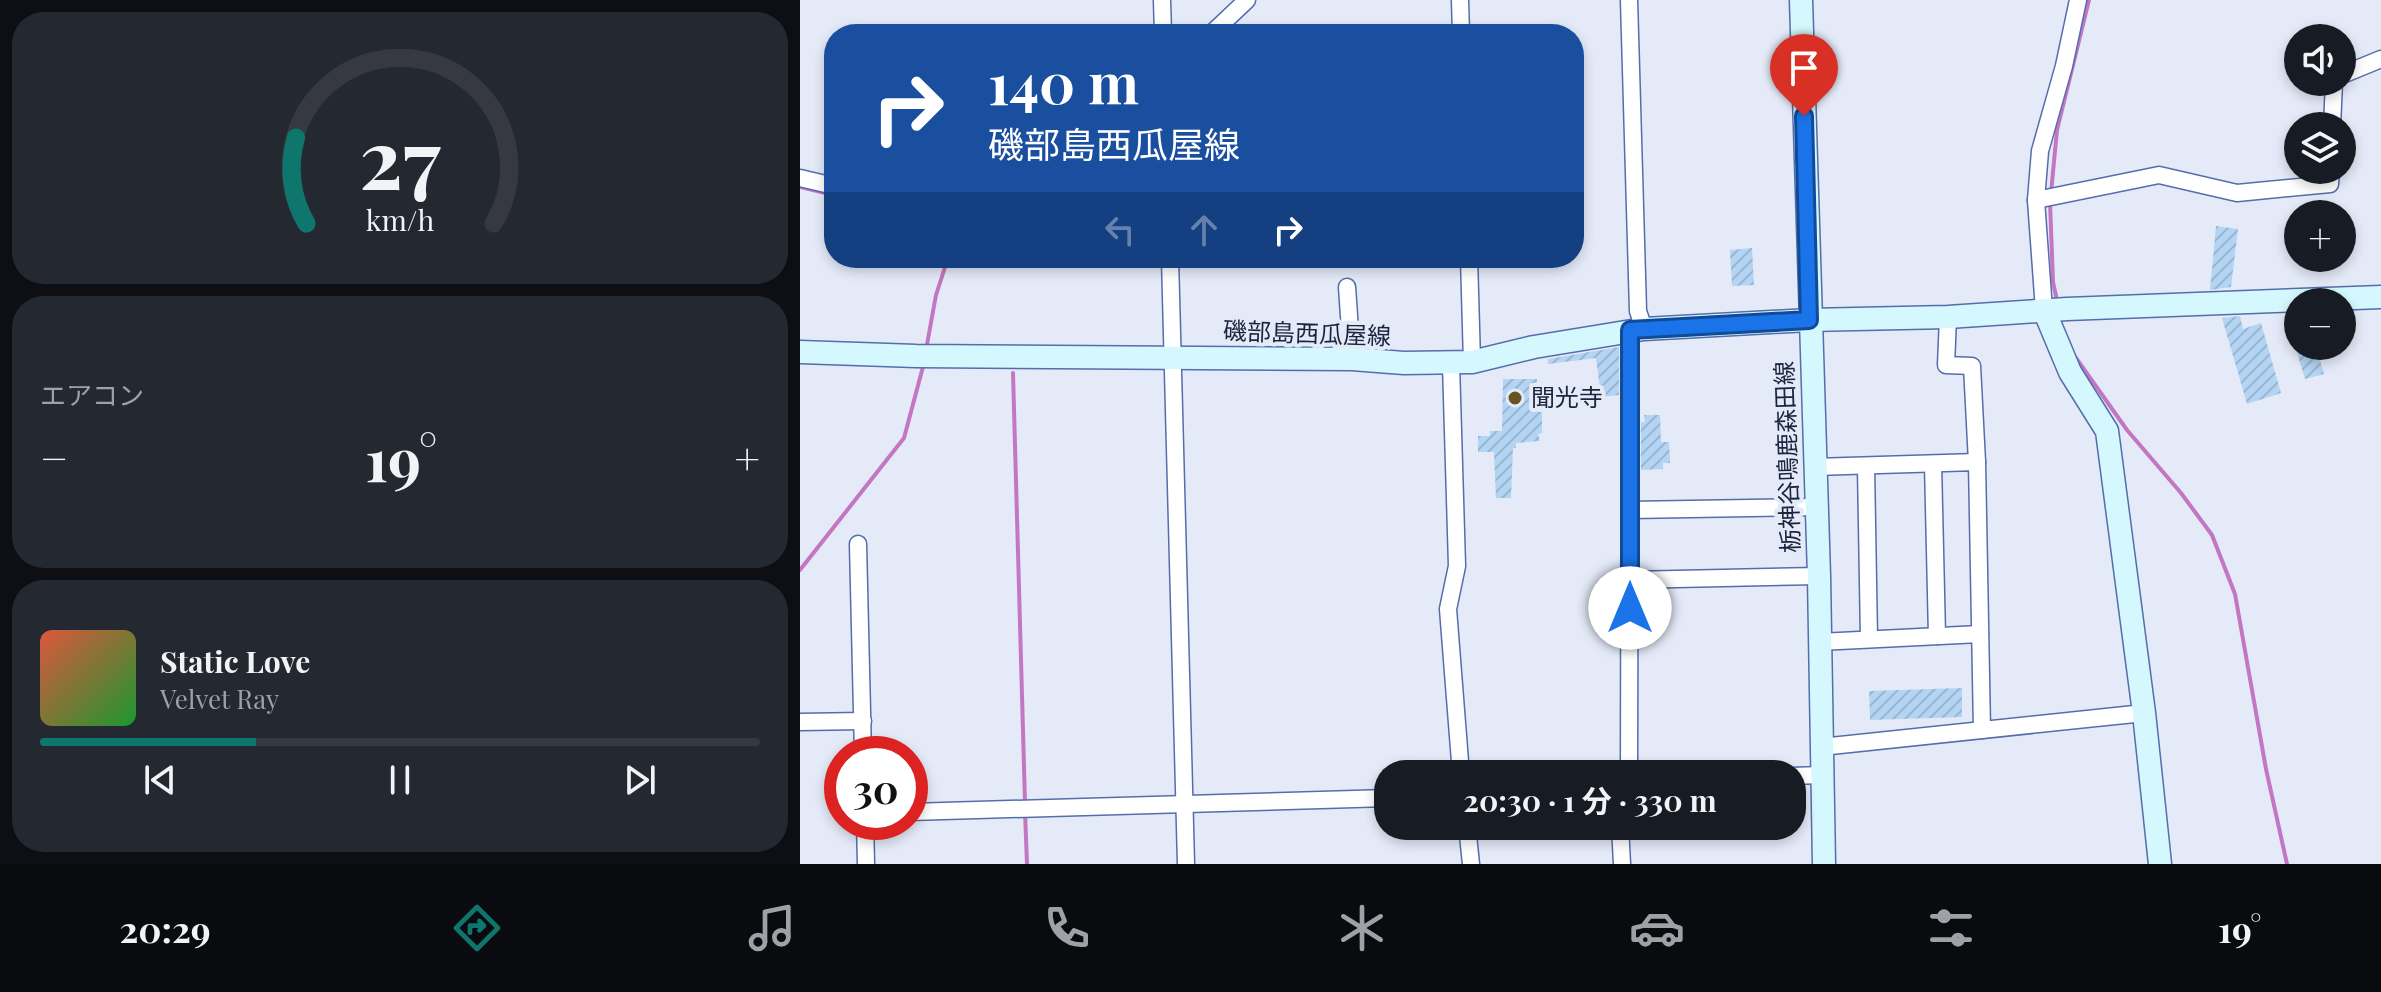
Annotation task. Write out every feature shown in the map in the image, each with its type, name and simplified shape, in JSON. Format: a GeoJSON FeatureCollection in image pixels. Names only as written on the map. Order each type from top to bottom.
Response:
{"type":"FeatureCollection","features":[{"type":"Feature","properties":{"kind":"main road","name":"栃神谷鳴鹿森田線"},"geometry":{"type":"LineString","coordinates":[[1801,0],[1819,576],[1824,864]]}},
{"type":"Feature","properties":{"kind":"main road","name":"磯部島西瓜屋線"},"geometry":{"type":"LineString","coordinates":[[800,352],[1462,363],[1637,330],[2381,297]]}},
{"type":"Feature","properties":{"kind":"main road"},"geometry":{"type":"LineString","coordinates":[[2054,310],[2070,372],[2107,431],[2144,713],[2160,864]]}},
{"type":"Feature","properties":{"kind":"street"},"geometry":{"type":"LineString","coordinates":[[1162,0],[1163,24]]}},
{"type":"Feature","properties":{"kind":"street"},"geometry":{"type":"LineString","coordinates":[[1222,24],[1247,0]]}},
{"type":"Feature","properties":{"kind":"street"},"geometry":{"type":"LineString","coordinates":[[1460,0],[1461,24]]}},
{"type":"Feature","properties":{"kind":"street"},"geometry":{"type":"LineString","coordinates":[[1629,0],[1638,311],[1630,510],[1629,760]]}},
{"type":"Feature","properties":{"kind":"street"},"geometry":{"type":"LineString","coordinates":[[2054,310],[2036,200],[2040,151],[2064,66],[2078,0]]}},
{"type":"Feature","properties":{"kind":"street"},"geometry":{"type":"LineString","coordinates":[[2356,69],[2381,59]]}},
{"type":"Feature","properties":{"kind":"street"},"geometry":{"type":"LineString","coordinates":[[2036,200],[2159,175],[2237,193],[2330,184]]}},
{"type":"Feature","properties":{"kind":"street"},"geometry":{"type":"LineString","coordinates":[[800,178],[824,184]]}},
{"type":"Feature","properties":{"kind":"street"},"geometry":{"type":"LineString","coordinates":[[1170,268],[1186,864]]}},
{"type":"Feature","properties":{"kind":"street"},"geometry":{"type":"LineString","coordinates":[[1460,760],[1448,609],[1457,566],[1462,363],[1468,268]]}},
{"type":"Feature","properties":{"kind":"street"},"geometry":{"type":"LineString","coordinates":[[1347,287],[1352,359]]}},
{"type":"Feature","properties":{"kind":"street"},"geometry":{"type":"LineString","coordinates":[[1948,317],[1946,365],[1972,366],[1982,730]]}},
{"type":"Feature","properties":{"kind":"street"},"geometry":{"type":"LineString","coordinates":[[1814,467],[1977,462]]}},
{"type":"Feature","properties":{"kind":"street"},"geometry":{"type":"LineString","coordinates":[[1933,464],[1937,636]]}},
{"type":"Feature","properties":{"kind":"street"},"geometry":{"type":"LineString","coordinates":[[1866,467],[1869,639]]}},
{"type":"Feature","properties":{"kind":"street"},"geometry":{"type":"LineString","coordinates":[[1630,510],[1815,507]]}},
{"type":"Feature","properties":{"kind":"street"},"geometry":{"type":"LineString","coordinates":[[858,544],[863,736]]}},
{"type":"Feature","properties":{"kind":"street"},"geometry":{"type":"LineString","coordinates":[[1630,580],[1819,576]]}},
{"type":"Feature","properties":{"kind":"street"},"geometry":{"type":"LineString","coordinates":[[1819,642],[1980,634]]}},
{"type":"Feature","properties":{"kind":"street"},"geometry":{"type":"LineString","coordinates":[[1821,747],[2144,713]]}},
{"type":"Feature","properties":{"kind":"street"},"geometry":{"type":"LineString","coordinates":[[800,722],[863,721]]}},
{"type":"Feature","properties":{"kind":"street"},"geometry":{"type":"LineString","coordinates":[[1806,776],[1822,775]]}},
{"type":"Feature","properties":{"kind":"street"},"geometry":{"type":"LineString","coordinates":[[928,812],[1374,798]]}},
{"type":"Feature","properties":{"kind":"street"},"geometry":{"type":"LineString","coordinates":[[865,840],[866,864]]}},
{"type":"Feature","properties":{"kind":"street"},"geometry":{"type":"LineString","coordinates":[[1468,840],[1471,864]]}},
{"type":"Feature","properties":{"kind":"street"},"geometry":{"type":"LineString","coordinates":[[1621,840],[1622,864]]}},
{"type":"Feature","properties":{"kind":"building"},"geometry":{"type":"Polygon","coordinates":[[[2216,226],[2238,229],[2231,287],[2210,290],[2216,226]]]}},
{"type":"Feature","properties":{"kind":"building"},"geometry":{"type":"Polygon","coordinates":[[[1752,248],[1754,285],[1732,286],[1730,250],[1752,248]]]}},
{"type":"Feature","properties":{"kind":"building"},"geometry":{"type":"Polygon","coordinates":[[[2240,316],[2243,329],[2261,323],[2281,393],[2247,404],[2222,318],[2240,316]]]}},
{"type":"Feature","properties":{"kind":"building"},"geometry":{"type":"Polygon","coordinates":[[[1619,347],[1619,395],[1601,397],[1596,358],[1548,364],[1548,359],[1619,347]]]}},
{"type":"Feature","properties":{"kind":"building"},"geometry":{"type":"Polygon","coordinates":[[[2299,360],[2320,360],[2324,374],[2305,379],[2299,360]]]}},
{"type":"Feature","properties":{"kind":"building"},"geometry":{"type":"Polygon","coordinates":[[[1503,379],[1537,379],[1537,412],[1542,412],[1542,433],[1538,434],[1540,441],[1516,443],[1516,448],[1513,448],[1511,498],[1496,498],[1494,452],[1478,452],[1478,436],[1490,436],[1490,431],[1502,431],[1503,379]]]}},
{"type":"Feature","properties":{"kind":"building"},"geometry":{"type":"Polygon","coordinates":[[[1644,415],[1660,415],[1661,442],[1669,442],[1670,463],[1663,463],[1663,469],[1641,470],[1641,422],[1645,422],[1644,415]]]}},
{"type":"Feature","properties":{"kind":"building"},"geometry":{"type":"Polygon","coordinates":[[[1962,688],[1962,717],[1870,720],[1869,691],[1962,688]]]}},
{"type":"Feature","properties":{"kind":"waterway"},"geometry":{"type":"LineString","coordinates":[[2051,193],[2057,130],[2089,0]]}},
{"type":"Feature","properties":{"kind":"waterway"},"geometry":{"type":"LineString","coordinates":[[800,187],[824,193]]}},
{"type":"Feature","properties":{"kind":"waterway"},"geometry":{"type":"LineString","coordinates":[[2050,202],[2053,282],[2057,301]]}},
{"type":"Feature","properties":{"kind":"waterway"},"geometry":{"type":"LineString","coordinates":[[926,350],[936,295],[945,268]]}},
{"type":"Feature","properties":{"kind":"waterway"},"geometry":{"type":"LineString","coordinates":[[2076,358],[2127,430],[2212,535],[2235,594],[2266,769],[2287,864]]}},
{"type":"Feature","properties":{"kind":"waterway"},"geometry":{"type":"LineString","coordinates":[[800,570],[904,438],[924,363]]}},
{"type":"Feature","properties":{"kind":"waterway"},"geometry":{"type":"LineString","coordinates":[[1013,373],[1025,803]]}},
{"type":"Feature","properties":{"kind":"waterway"},"geometry":{"type":"LineString","coordinates":[[1025,811],[1027,864]]}},
{"type":"Feature","properties":{"kind":"place","name":"聞光寺"},"geometry":{"type":"Point","coordinates":[1515,398]}},
{"type":"Feature","properties":{"kind":"route"},"geometry":{"type":"LineString","coordinates":[[1630,608],[1630,330],[1809,320],[1804,116]]}}]}
